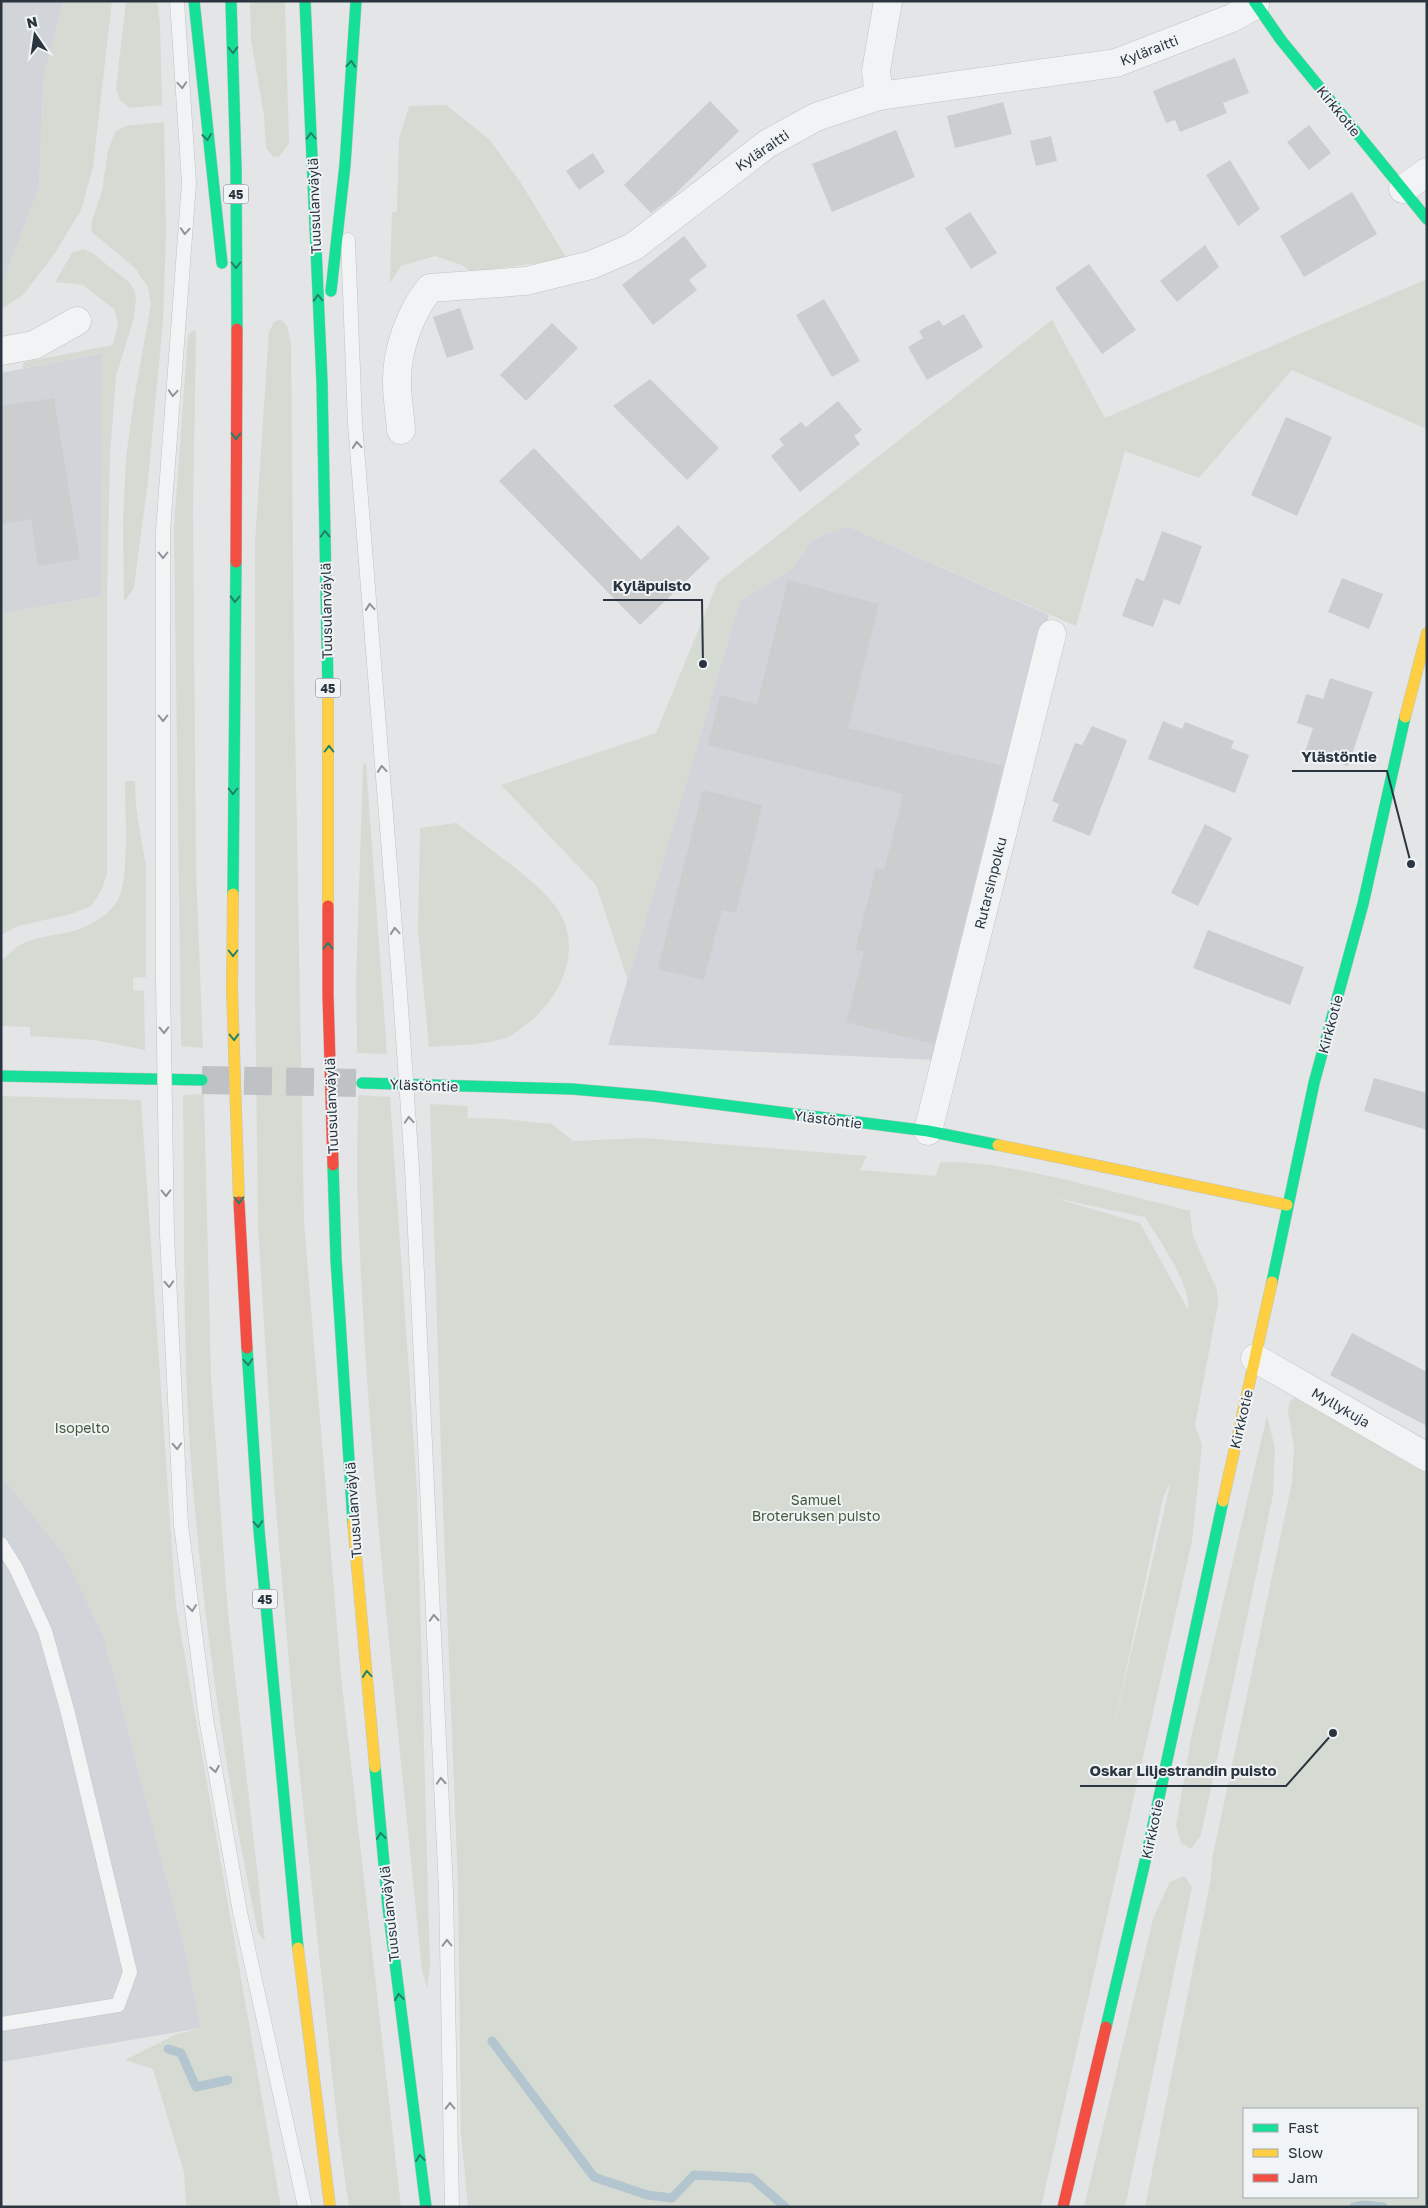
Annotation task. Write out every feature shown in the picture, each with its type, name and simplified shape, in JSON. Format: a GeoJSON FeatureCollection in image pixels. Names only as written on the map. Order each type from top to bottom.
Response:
{"type":"FeatureCollection","features":[{"type":"Feature","properties":{"kind":"main road"},"geometry":{"type":"LineString","coordinates":[[194,1],[209,162],[237,388]]}},
{"type":"Feature","properties":{"kind":"main road","name":"45"},"geometry":{"type":"LineString","coordinates":[[231,1],[236,168],[237,388],[232,988],[241,1254],[259,1530],[292,1898],[330,2207]]}},
{"type":"Feature","properties":{"kind":"main road","name":"Tuusulanväylä"},"geometry":{"type":"LineString","coordinates":[[305,1],[322,382],[329,741],[328,995],[336,1259],[354,1524],[388,1907],[426,2207]]}},
{"type":"Feature","properties":{"kind":"main road"},"geometry":{"type":"LineString","coordinates":[[322,382],[345,165],[356,1]]}},
{"type":"Feature","properties":{"kind":"main road","name":"Kirkkotie"},"geometry":{"type":"LineString","coordinates":[[1254,3],[1281,40],[1427,219]]}},
{"type":"Feature","properties":{"kind":"main road"},"geometry":{"type":"LineString","coordinates":[[340,59],[345,165]]}},
{"type":"Feature","properties":{"kind":"main road","name":"Kirkkotie"},"geometry":{"type":"LineString","coordinates":[[1063,2207],[1147,1853],[1314,1083],[1363,904],[1410,694],[1427,633]]}},
{"type":"Feature","properties":{"kind":"main road"},"geometry":{"type":"LineString","coordinates":[[1,1076],[202,1080]]}},
{"type":"Feature","properties":{"kind":"main road","name":"Ylästöntie"},"geometry":{"type":"LineString","coordinates":[[362,1083],[572,1089],[653,1096],[928,1131],[1287,1206]]}},
{"type":"Feature","properties":{"kind":"street"},"geometry":{"type":"LineString","coordinates":[[879,96],[876,71],[888,1]]}},
{"type":"Feature","properties":{"kind":"street","name":"Kyläraitti"},"geometry":{"type":"LineString","coordinates":[[401,430],[396,381],[404,336],[419,302],[430,288],[526,281],[591,265],[633,247],[767,144],[816,117],[879,96],[1116,63],[1232,18],[1254,3]]}},
{"type":"Feature","properties":{"kind":"street"},"geometry":{"type":"LineString","coordinates":[[1403,188],[1427,172]]}},
{"type":"Feature","properties":{"kind":"street"},"geometry":{"type":"LineString","coordinates":[[1,351],[34,345],[77,321]]}},
{"type":"Feature","properties":{"kind":"street","name":"Rutarsinpolku"},"geometry":{"type":"LineString","coordinates":[[928,1131],[1052,634]]}},
{"type":"Feature","properties":{"kind":"street","name":"Myllykuja"},"geometry":{"type":"LineString","coordinates":[[1255,1358],[1427,1457]]}},
{"type":"Feature","properties":{"kind":"lane"},"geometry":{"type":"LineString","coordinates":[[177,1],[189,183],[162,531],[163,981],[167,1236],[182,1525],[206,1718],[240,1912],[305,2207]]}},
{"type":"Feature","properties":{"kind":"lane"},"geometry":{"type":"LineString","coordinates":[[345,165],[355,423],[412,1168],[446,1890],[452,2207]]}},
{"type":"Feature","properties":{"kind":"lane"},"geometry":{"type":"LineString","coordinates":[[1,1544],[16,1568],[45,1631],[68,1713],[130,1972],[118,2004],[1,2024]]}},
{"type":"Feature","properties":{"kind":"shaded area"},"geometry":{"type":"Polygon","coordinates":[[[1,1],[64,1],[44,75],[39,188],[1,288],[1,1]]]}},
{"type":"Feature","properties":{"kind":"shaded area"},"geometry":{"type":"Polygon","coordinates":[[[103,353],[101,596],[1,614],[1,373],[103,353]]]}},
{"type":"Feature","properties":{"kind":"shaded area"},"geometry":{"type":"Polygon","coordinates":[[[847,526],[1049,615],[936,1060],[608,1045],[740,601],[793,568],[812,540],[847,526]]]}},
{"type":"Feature","properties":{"kind":"shaded area"},"geometry":{"type":"Polygon","coordinates":[[[1,1454],[64,1554],[104,1637],[187,1957],[201,2028],[1,2062],[1,1454]]]}},
{"type":"Feature","properties":{"kind":"green space"},"geometry":{"type":"Polygon","coordinates":[[[64,1],[112,1],[93,167],[81,210],[55,253],[23,295],[1,309],[1,288],[39,188],[44,75],[64,1]]]}},
{"type":"Feature","properties":{"kind":"green space"},"geometry":{"type":"Polygon","coordinates":[[[126,1],[157,1],[160,25],[162,105],[130,108],[120,100],[116,89],[126,1]]]}},
{"type":"Feature","properties":{"kind":"green space"},"geometry":{"type":"Polygon","coordinates":[[[250,1],[285,1],[289,143],[280,156],[273,157],[266,148],[264,115],[251,40],[250,1]]]}},
{"type":"Feature","properties":{"kind":"green space"},"geometry":{"type":"Polygon","coordinates":[[[446,105],[490,140],[521,183],[567,259],[472,272],[462,265],[435,256],[401,266],[390,283],[392,212],[397,212],[399,139],[409,106],[446,105]]]}},
{"type":"Feature","properties":{"kind":"green space"},"geometry":{"type":"Polygon","coordinates":[[[164,122],[166,233],[163,320],[148,480],[134,588],[124,602],[123,522],[126,458],[134,399],[151,304],[148,287],[135,268],[92,232],[91,224],[102,191],[108,150],[115,132],[125,126],[164,122]]]}},
{"type":"Feature","properties":{"kind":"green space"},"geometry":{"type":"Polygon","coordinates":[[[83,249],[91,252],[131,284],[136,296],[134,318],[116,376],[110,455],[107,597],[107,874],[101,891],[91,906],[71,914],[18,926],[1,935],[1,614],[101,596],[102,353],[22,369],[24,362],[113,345],[118,323],[114,309],[83,285],[55,282],[72,253],[83,249]]]}},
{"type":"Feature","properties":{"kind":"green space"},"geometry":{"type":"Polygon","coordinates":[[[1427,279],[1427,429],[1292,370],[1199,478],[1125,451],[1076,626],[847,526],[812,540],[793,568],[740,601],[628,981],[596,885],[501,785],[656,733],[718,582],[1052,320],[1105,418],[1427,279]]]}},
{"type":"Feature","properties":{"kind":"green space"},"geometry":{"type":"Polygon","coordinates":[[[281,320],[287,326],[291,343],[294,668],[304,1222],[341,1676],[401,2207],[349,2207],[338,2130],[294,1721],[275,1498],[258,1227],[255,982],[255,542],[269,331],[275,321],[281,320]]]}},
{"type":"Feature","properties":{"kind":"green space"},"geometry":{"type":"Polygon","coordinates":[[[194,330],[196,333],[193,512],[196,871],[203,1048],[181,1046],[174,527],[188,335],[194,330]]]}},
{"type":"Feature","properties":{"kind":"green space"},"geometry":{"type":"Polygon","coordinates":[[[366,763],[387,1054],[357,1053],[356,981],[363,765],[366,763]]]}},
{"type":"Feature","properties":{"kind":"green space"},"geometry":{"type":"Polygon","coordinates":[[[125,781],[135,781],[136,807],[146,868],[146,977],[133,978],[133,990],[144,991],[145,1050],[95,1040],[30,1036],[30,1027],[1,1026],[1,961],[25,942],[70,932],[90,925],[108,912],[117,901],[125,871],[125,781]]]}},
{"type":"Feature","properties":{"kind":"green space"},"geometry":{"type":"Polygon","coordinates":[[[457,823],[524,875],[549,898],[558,910],[565,925],[569,941],[568,958],[564,974],[548,1003],[537,1015],[511,1036],[480,1044],[429,1047],[418,931],[420,828],[457,823]]]}},
{"type":"Feature","properties":{"kind":"green space"},"geometry":{"type":"Polygon","coordinates":[[[204,1094],[211,1377],[228,1613],[265,1941],[258,1933],[225,1753],[208,1633],[190,1450],[185,1317],[183,1095],[204,1094]]]}},
{"type":"Feature","properties":{"kind":"green space"},"geometry":{"type":"Polygon","coordinates":[[[358,1095],[390,1097],[417,1490],[430,1967],[427,1988],[422,1970],[393,1684],[368,1397],[358,1205],[358,1095]]]}},
{"type":"Feature","properties":{"kind":"green space","name":"Isopelto"},"geometry":{"type":"Polygon","coordinates":[[[1,1096],[141,1100],[176,1606],[281,2207],[186,2207],[184,2172],[153,2069],[125,2060],[177,2034],[201,2028],[187,1957],[104,1637],[64,1555],[1,1476],[1,1096]]]}},
{"type":"Feature","properties":{"kind":"green space","name":"Samuel Broteruksen puisto"},"geometry":{"type":"Polygon","coordinates":[[[430,1104],[468,1106],[467,1118],[504,1119],[552,1124],[573,1141],[644,1138],[867,1156],[860,1170],[935,1176],[941,1162],[989,1165],[1067,1180],[1190,1211],[1193,1236],[1217,1290],[1218,1304],[1195,1425],[1202,1445],[1192,1541],[1041,2207],[468,2207],[461,2133],[458,1885],[442,1483],[430,1104]],[[1054,1198],[1140,1223],[1188,1310],[1188,1300],[1180,1276],[1145,1217],[1054,1198]],[[1170,1485],[1163,1498],[1113,1731],[1170,1485]]]}},
{"type":"Feature","properties":{"kind":"green space"},"geometry":{"type":"Polygon","coordinates":[[[1295,1396],[1427,1463],[1427,2207],[1145,2207],[1210,1883],[1213,1855],[1292,1482],[1294,1447],[1288,1411],[1289,1403],[1295,1396]]]}},
{"type":"Feature","properties":{"kind":"green space"},"geometry":{"type":"Polygon","coordinates":[[[1267,1416],[1275,1448],[1273,1495],[1201,1835],[1191,1849],[1181,1843],[1176,1826],[1191,1738],[1267,1416]]]}},
{"type":"Feature","properties":{"kind":"green space"},"geometry":{"type":"Polygon","coordinates":[[[1184,1876],[1192,1887],[1125,2207],[1084,2207],[1153,1919],[1170,1882],[1184,1876]]]}},
{"type":"Feature","properties":{"kind":"building"},"geometry":{"type":"Polygon","coordinates":[[[1235,58],[1249,93],[1223,103],[1227,113],[1180,132],[1175,120],[1166,123],[1153,91],[1235,58]]]}},
{"type":"Feature","properties":{"kind":"building"},"geometry":{"type":"Polygon","coordinates":[[[710,101],[739,131],[671,198],[651,213],[624,185],[710,101]]]}},
{"type":"Feature","properties":{"kind":"building"},"geometry":{"type":"Polygon","coordinates":[[[1003,102],[1012,134],[955,148],[947,116],[1003,102]]]}},
{"type":"Feature","properties":{"kind":"building"},"geometry":{"type":"Polygon","coordinates":[[[1309,125],[1331,153],[1309,170],[1287,142],[1309,125]]]}},
{"type":"Feature","properties":{"kind":"building"},"geometry":{"type":"Polygon","coordinates":[[[896,130],[915,177],[832,212],[812,164],[896,130]]]}},
{"type":"Feature","properties":{"kind":"building"},"geometry":{"type":"Polygon","coordinates":[[[1051,136],[1057,161],[1036,166],[1030,141],[1051,136]]]}},
{"type":"Feature","properties":{"kind":"building"},"geometry":{"type":"Polygon","coordinates":[[[593,153],[605,172],[579,190],[566,171],[593,153]]]}},
{"type":"Feature","properties":{"kind":"building"},"geometry":{"type":"Polygon","coordinates":[[[1230,160],[1260,209],[1238,226],[1206,175],[1230,160]]]}},
{"type":"Feature","properties":{"kind":"building"},"geometry":{"type":"Polygon","coordinates":[[[1352,192],[1377,234],[1304,277],[1280,236],[1352,192]]]}},
{"type":"Feature","properties":{"kind":"building"},"geometry":{"type":"Polygon","coordinates":[[[970,212],[997,253],[971,269],[945,228],[970,212]]]}},
{"type":"Feature","properties":{"kind":"building"},"geometry":{"type":"Polygon","coordinates":[[[684,236],[707,266],[689,280],[697,290],[653,325],[622,285],[684,236]]]}},
{"type":"Feature","properties":{"kind":"building"},"geometry":{"type":"Polygon","coordinates":[[[1205,245],[1219,267],[1177,302],[1160,281],[1205,245]]]}},
{"type":"Feature","properties":{"kind":"building"},"geometry":{"type":"Polygon","coordinates":[[[1089,264],[1136,330],[1102,354],[1055,288],[1089,264]]]}},
{"type":"Feature","properties":{"kind":"building"},"geometry":{"type":"Polygon","coordinates":[[[824,299],[860,361],[832,377],[796,315],[824,299]]]}},
{"type":"Feature","properties":{"kind":"building"},"geometry":{"type":"Polygon","coordinates":[[[460,308],[474,349],[447,358],[433,317],[460,308]]]}},
{"type":"Feature","properties":{"kind":"building"},"geometry":{"type":"Polygon","coordinates":[[[964,314],[983,347],[927,380],[908,347],[923,338],[919,331],[939,320],[943,326],[964,314]]]}},
{"type":"Feature","properties":{"kind":"building"},"geometry":{"type":"Polygon","coordinates":[[[552,323],[578,348],[526,401],[500,375],[552,323]]]}},
{"type":"Feature","properties":{"kind":"building"},"geometry":{"type":"Polygon","coordinates":[[[650,379],[719,448],[687,480],[613,406],[650,379]]]}},
{"type":"Feature","properties":{"kind":"building"},"geometry":{"type":"Polygon","coordinates":[[[54,398],[80,559],[38,566],[31,519],[1,524],[1,406],[54,398]]]}},
{"type":"Feature","properties":{"kind":"building"},"geometry":{"type":"Polygon","coordinates":[[[838,401],[862,430],[854,436],[860,444],[800,492],[771,456],[784,445],[779,439],[801,422],[806,427],[838,401]]]}},
{"type":"Feature","properties":{"kind":"building"},"geometry":{"type":"Polygon","coordinates":[[[1286,417],[1332,437],[1297,516],[1251,495],[1286,417]]]}},
{"type":"Feature","properties":{"kind":"building"},"geometry":{"type":"Polygon","coordinates":[[[534,448],[641,560],[678,525],[710,558],[640,625],[499,481],[534,448]]]}},
{"type":"Feature","properties":{"kind":"building"},"geometry":{"type":"Polygon","coordinates":[[[1162,531],[1202,546],[1180,605],[1164,599],[1153,627],[1122,616],[1136,578],[1144,581],[1162,531]]]}},
{"type":"Feature","properties":{"kind":"building"},"geometry":{"type":"Polygon","coordinates":[[[1342,578],[1383,594],[1369,629],[1328,612],[1342,578]]]}},
{"type":"Feature","properties":{"kind":"building"},"geometry":{"type":"Polygon","coordinates":[[[788,580],[879,604],[848,728],[1003,766],[934,1044],[846,1022],[864,952],[855,950],[876,868],[884,870],[903,794],[708,745],[720,695],[757,704],[788,580]]]}},
{"type":"Feature","properties":{"kind":"building"},"geometry":{"type":"Polygon","coordinates":[[[1330,678],[1373,692],[1348,766],[1305,752],[1313,728],[1297,723],[1306,694],[1323,699],[1330,678]]]}},
{"type":"Feature","properties":{"kind":"building"},"geometry":{"type":"Polygon","coordinates":[[[1163,721],[1182,729],[1185,722],[1234,741],[1231,748],[1249,755],[1235,793],[1148,759],[1163,721]]]}},
{"type":"Feature","properties":{"kind":"building"},"geometry":{"type":"Polygon","coordinates":[[[1092,726],[1127,740],[1090,836],[1052,821],[1059,804],[1052,801],[1075,743],[1082,745],[1092,726]]]}},
{"type":"Feature","properties":{"kind":"building"},"geometry":{"type":"Polygon","coordinates":[[[703,790],[762,805],[736,913],[722,910],[704,980],[658,969],[703,790]]]}},
{"type":"Feature","properties":{"kind":"building"},"geometry":{"type":"Polygon","coordinates":[[[1205,824],[1232,838],[1198,906],[1171,893],[1205,824]]]}},
{"type":"Feature","properties":{"kind":"building"},"geometry":{"type":"Polygon","coordinates":[[[1208,930],[1304,967],[1290,1005],[1193,968],[1208,930]]]}},
{"type":"Feature","properties":{"kind":"building"},"geometry":{"type":"Polygon","coordinates":[[[1374,1078],[1427,1093],[1427,1130],[1364,1111],[1374,1078]]]}},
{"type":"Feature","properties":{"kind":"building"},"geometry":{"type":"Polygon","coordinates":[[[1352,1333],[1427,1372],[1427,1426],[1330,1375],[1352,1333]]]}},
{"type":"Feature","properties":{"kind":"waterway"},"geometry":{"type":"LineString","coordinates":[[492,2041],[594,2177],[647,2195],[672,2198],[694,2175],[752,2178],[785,2207]]}},
{"type":"Feature","properties":{"kind":"waterway"},"geometry":{"type":"LineString","coordinates":[[168,2049],[181,2053],[196,2087],[228,2080]]}},
{"type":"Feature","properties":{"kind":"waterway"},"geometry":{"type":"LineString","coordinates":[[1354,2207],[1363,2205],[1383,2207]]}},
{"type":"Feature","properties":{"kind":"tunnel"},"geometry":{"type":"LineString","coordinates":[[202,1080],[362,1083]]}},
{"type":"Feature","properties":{"kind":"traffic: fast"},"geometry":{"type":"LineString","coordinates":[[194,1],[222,263]]}},
{"type":"Feature","properties":{"kind":"traffic: fast"},"geometry":{"type":"LineString","coordinates":[[231,1],[236,168],[237,329]]}},
{"type":"Feature","properties":{"kind":"traffic: fast"},"geometry":{"type":"LineString","coordinates":[[305,1],[322,382],[328,691]]}},
{"type":"Feature","properties":{"kind":"traffic: fast"},"geometry":{"type":"LineString","coordinates":[[331,291],[345,165],[356,1]]}},
{"type":"Feature","properties":{"kind":"traffic: fast"},"geometry":{"type":"LineString","coordinates":[[1254,1],[1281,40],[1427,219]]}},
{"type":"Feature","properties":{"kind":"traffic: fast"},"geometry":{"type":"LineString","coordinates":[[233,894],[236,562]]}},
{"type":"Feature","properties":{"kind":"traffic: fast"},"geometry":{"type":"LineString","coordinates":[[1272,1282],[1314,1083],[1363,904],[1405,717]]}},
{"type":"Feature","properties":{"kind":"traffic: fast"},"geometry":{"type":"LineString","coordinates":[[1,1076],[202,1080]]}},
{"type":"Feature","properties":{"kind":"traffic: fast"},"geometry":{"type":"LineString","coordinates":[[362,1083],[572,1089],[653,1096],[928,1131],[998,1145]]}},
{"type":"Feature","properties":{"kind":"traffic: fast"},"geometry":{"type":"LineString","coordinates":[[333,1165],[336,1259],[353,1522]]}},
{"type":"Feature","properties":{"kind":"traffic: fast"},"geometry":{"type":"LineString","coordinates":[[247,1348],[259,1530],[298,1948]]}},
{"type":"Feature","properties":{"kind":"traffic: fast"},"geometry":{"type":"LineString","coordinates":[[1106,2027],[1147,1853],[1223,1501]]}},
{"type":"Feature","properties":{"kind":"traffic: fast"},"geometry":{"type":"LineString","coordinates":[[375,1767],[388,1907],[426,2207]]}},
{"type":"Feature","properties":{"kind":"traffic: slow"},"geometry":{"type":"LineString","coordinates":[[1405,717],[1427,633]]}},
{"type":"Feature","properties":{"kind":"traffic: slow"},"geometry":{"type":"LineString","coordinates":[[328,691],[328,906]]}},
{"type":"Feature","properties":{"kind":"traffic: slow"},"geometry":{"type":"LineString","coordinates":[[233,894],[232,989],[239,1202]]}},
{"type":"Feature","properties":{"kind":"traffic: slow"},"geometry":{"type":"LineString","coordinates":[[998,1145],[1287,1205]]}},
{"type":"Feature","properties":{"kind":"traffic: slow"},"geometry":{"type":"LineString","coordinates":[[1223,1501],[1272,1282]]}},
{"type":"Feature","properties":{"kind":"traffic: slow"},"geometry":{"type":"LineString","coordinates":[[353,1522],[375,1767]]}},
{"type":"Feature","properties":{"kind":"traffic: slow"},"geometry":{"type":"LineString","coordinates":[[298,1948],[330,2207]]}},
{"type":"Feature","properties":{"kind":"traffic: jam"},"geometry":{"type":"LineString","coordinates":[[236,562],[237,329]]}},
{"type":"Feature","properties":{"kind":"traffic: jam"},"geometry":{"type":"LineString","coordinates":[[328,906],[328,995],[333,1165]]}},
{"type":"Feature","properties":{"kind":"traffic: jam"},"geometry":{"type":"LineString","coordinates":[[239,1202],[247,1348]]}},
{"type":"Feature","properties":{"kind":"traffic: jam"},"geometry":{"type":"LineString","coordinates":[[1063,2207],[1106,2027]]}},
{"type":"Feature","properties":{"kind":"place","name":"Kyläpuisto"},"geometry":{"type":"Point","coordinates":[703,664]}},
{"type":"Feature","properties":{"kind":"place","name":"Ylästöntie"},"geometry":{"type":"Point","coordinates":[1411,864]}},
{"type":"Feature","properties":{"kind":"place","name":"Oskar Liljestrandin puisto"},"geometry":{"type":"Point","coordinates":[1333,1733]}}]}
